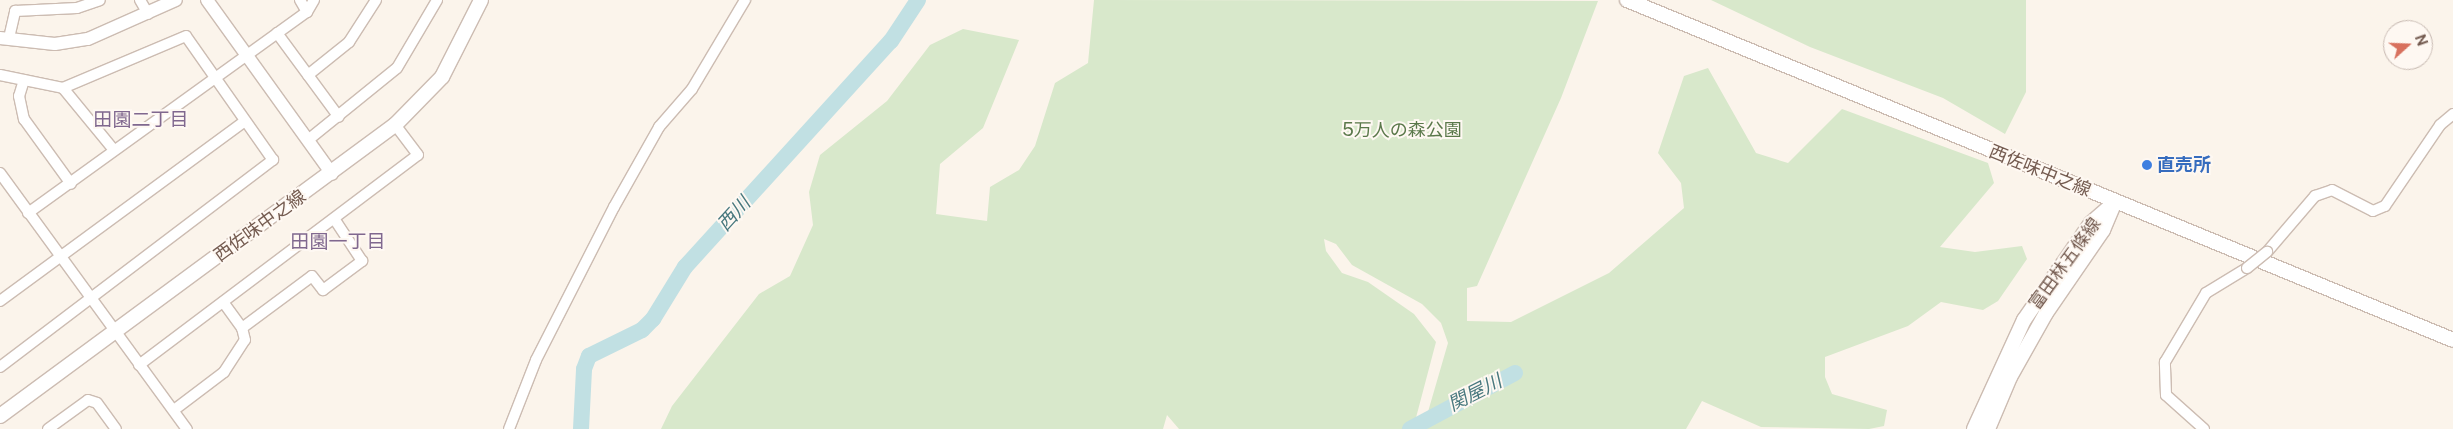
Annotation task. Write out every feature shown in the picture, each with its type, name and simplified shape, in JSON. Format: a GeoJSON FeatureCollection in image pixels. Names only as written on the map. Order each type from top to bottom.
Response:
{"type":"FeatureCollection","features":[{"type":"Feature","properties":{"kind":"main road","name":"西佐味中之線"},"geometry":{"type":"LineString","coordinates":[[0,416],[332,174],[395,125],[442,77],[481,0]]}},
{"type":"Feature","properties":{"kind":"main road","name":"西佐味中之線"},"geometry":{"type":"LineString","coordinates":[[1627,0],[1879,106],[2058,178],[2114,203],[2453,340]]}},
{"type":"Feature","properties":{"kind":"main road","name":"富田林五條線"},"geometry":{"type":"LineString","coordinates":[[1974,429],[2024,320],[2091,223],[2114,203]]}},
{"type":"Feature","properties":{"kind":"main road","name":"富田林五條線"},"geometry":{"type":"LineString","coordinates":[[1988,429],[2010,377],[2046,313],[2103,230],[2114,203]]}},
{"type":"Feature","properties":{"kind":"street"},"geometry":{"type":"LineString","coordinates":[[100,0],[77,8],[15,11],[4,38],[55,44],[88,39],[176,0]]}},
{"type":"Feature","properties":{"kind":"street"},"geometry":{"type":"LineString","coordinates":[[140,0],[148,14]]}},
{"type":"Feature","properties":{"kind":"street"},"geometry":{"type":"LineString","coordinates":[[207,0],[332,174]]}},
{"type":"Feature","properties":{"kind":"street"},"geometry":{"type":"LineString","coordinates":[[300,0],[307,12]]}},
{"type":"Feature","properties":{"kind":"street"},"geometry":{"type":"LineString","coordinates":[[28,213],[71,184],[114,150],[307,12],[314,0]]}},
{"type":"Feature","properties":{"kind":"street"},"geometry":{"type":"LineString","coordinates":[[308,75],[349,42],[376,0]]}},
{"type":"Feature","properties":{"kind":"street"},"geometry":{"type":"LineString","coordinates":[[308,140],[339,117],[397,68],[437,0]]}},
{"type":"Feature","properties":{"kind":"street"},"geometry":{"type":"LineString","coordinates":[[509,429],[536,360],[614,207],[659,127],[692,89],[745,0]]}},
{"type":"Feature","properties":{"kind":"street"},"geometry":{"type":"LineString","coordinates":[[277,33],[339,117]]}},
{"type":"Feature","properties":{"kind":"street"},"geometry":{"type":"LineString","coordinates":[[0,75],[63,88],[186,36],[273,160],[95,300],[0,367]]}},
{"type":"Feature","properties":{"kind":"street"},"geometry":{"type":"LineString","coordinates":[[24,80],[19,96],[24,119],[71,184]]}},
{"type":"Feature","properties":{"kind":"street"},"geometry":{"type":"LineString","coordinates":[[63,88],[114,150]]}},
{"type":"Feature","properties":{"kind":"street"},"geometry":{"type":"LineString","coordinates":[[2204,429],[2166,395],[2165,362],[2206,293],[2247,268],[2267,252],[2315,196],[2332,190],[2374,211],[2385,206],[2440,125],[2453,114]]}},
{"type":"Feature","properties":{"kind":"street"},"geometry":{"type":"LineString","coordinates":[[0,301],[245,121]]}},
{"type":"Feature","properties":{"kind":"street"},"geometry":{"type":"LineString","coordinates":[[139,365],[335,220],[418,155],[395,125]]}},
{"type":"Feature","properties":{"kind":"street"},"geometry":{"type":"LineString","coordinates":[[0,173],[28,213],[95,300],[139,365],[187,429]]}},
{"type":"Feature","properties":{"kind":"street"},"geometry":{"type":"LineString","coordinates":[[242,328],[312,276],[323,290],[362,261],[335,220]]}},
{"type":"Feature","properties":{"kind":"street"},"geometry":{"type":"LineString","coordinates":[[174,410],[224,372],[245,340],[242,328],[223,302]]}},
{"type":"Feature","properties":{"kind":"street"},"geometry":{"type":"LineString","coordinates":[[50,429],[88,400],[97,403],[116,429]]}},
{"type":"Feature","properties":{"kind":"green space","name":"5万人の森公園"},"geometry":{"type":"Polygon","coordinates":[[[1094,0],[1598,1],[1561,98],[1477,286],[1467,288],[1467,321],[1511,322],[1609,273],[1684,208],[1681,183],[1658,153],[1684,76],[1708,68],[1756,153],[1788,163],[1842,109],[1988,163],[1994,183],[1940,247],[1975,252],[2022,246],[2027,259],[1998,301],[1983,310],[1941,302],[1908,326],[1825,357],[1825,377],[1832,394],[1887,410],[1884,426],[1869,429],[1761,427],[1702,401],[1686,429],[1423,429],[1448,343],[1441,323],[1422,304],[1352,265],[1336,244],[1324,239],[1326,251],[1342,273],[1368,282],[1414,314],[1436,342],[1413,429],[1179,429],[1167,415],[1163,429],[661,429],[672,406],[759,294],[790,276],[813,225],[809,192],[820,155],[887,101],[930,45],[963,29],[1019,40],[983,128],[940,164],[936,214],[987,221],[990,187],[1019,170],[1035,146],[1055,83],[1088,63],[1094,0]]]}},
{"type":"Feature","properties":{"kind":"green space"},"geometry":{"type":"Polygon","coordinates":[[[1711,0],[2026,0],[2026,92],[2005,134],[1943,98],[1810,47],[1711,0]]]}},
{"type":"Feature","properties":{"kind":"waterway","name":"西川"},"geometry":{"type":"LineString","coordinates":[[581,429],[584,369],[589,356],[642,330],[653,319],[685,267],[891,41],[918,0]]}},
{"type":"Feature","properties":{"kind":"waterway","name":"関屋川"},"geometry":{"type":"LineString","coordinates":[[1410,429],[1515,373]]}},
{"type":"Feature","properties":{"kind":"place","name":"直売所"},"geometry":{"type":"Point","coordinates":[2147,165]}},
{"type":"Feature","properties":{"kind":"district","name":"田園二丁目"},"geometry":{"type":"Point","coordinates":[141,120]}},
{"type":"Feature","properties":{"kind":"district","name":"田園一丁目"},"geometry":{"type":"Point","coordinates":[338,242]}}]}
